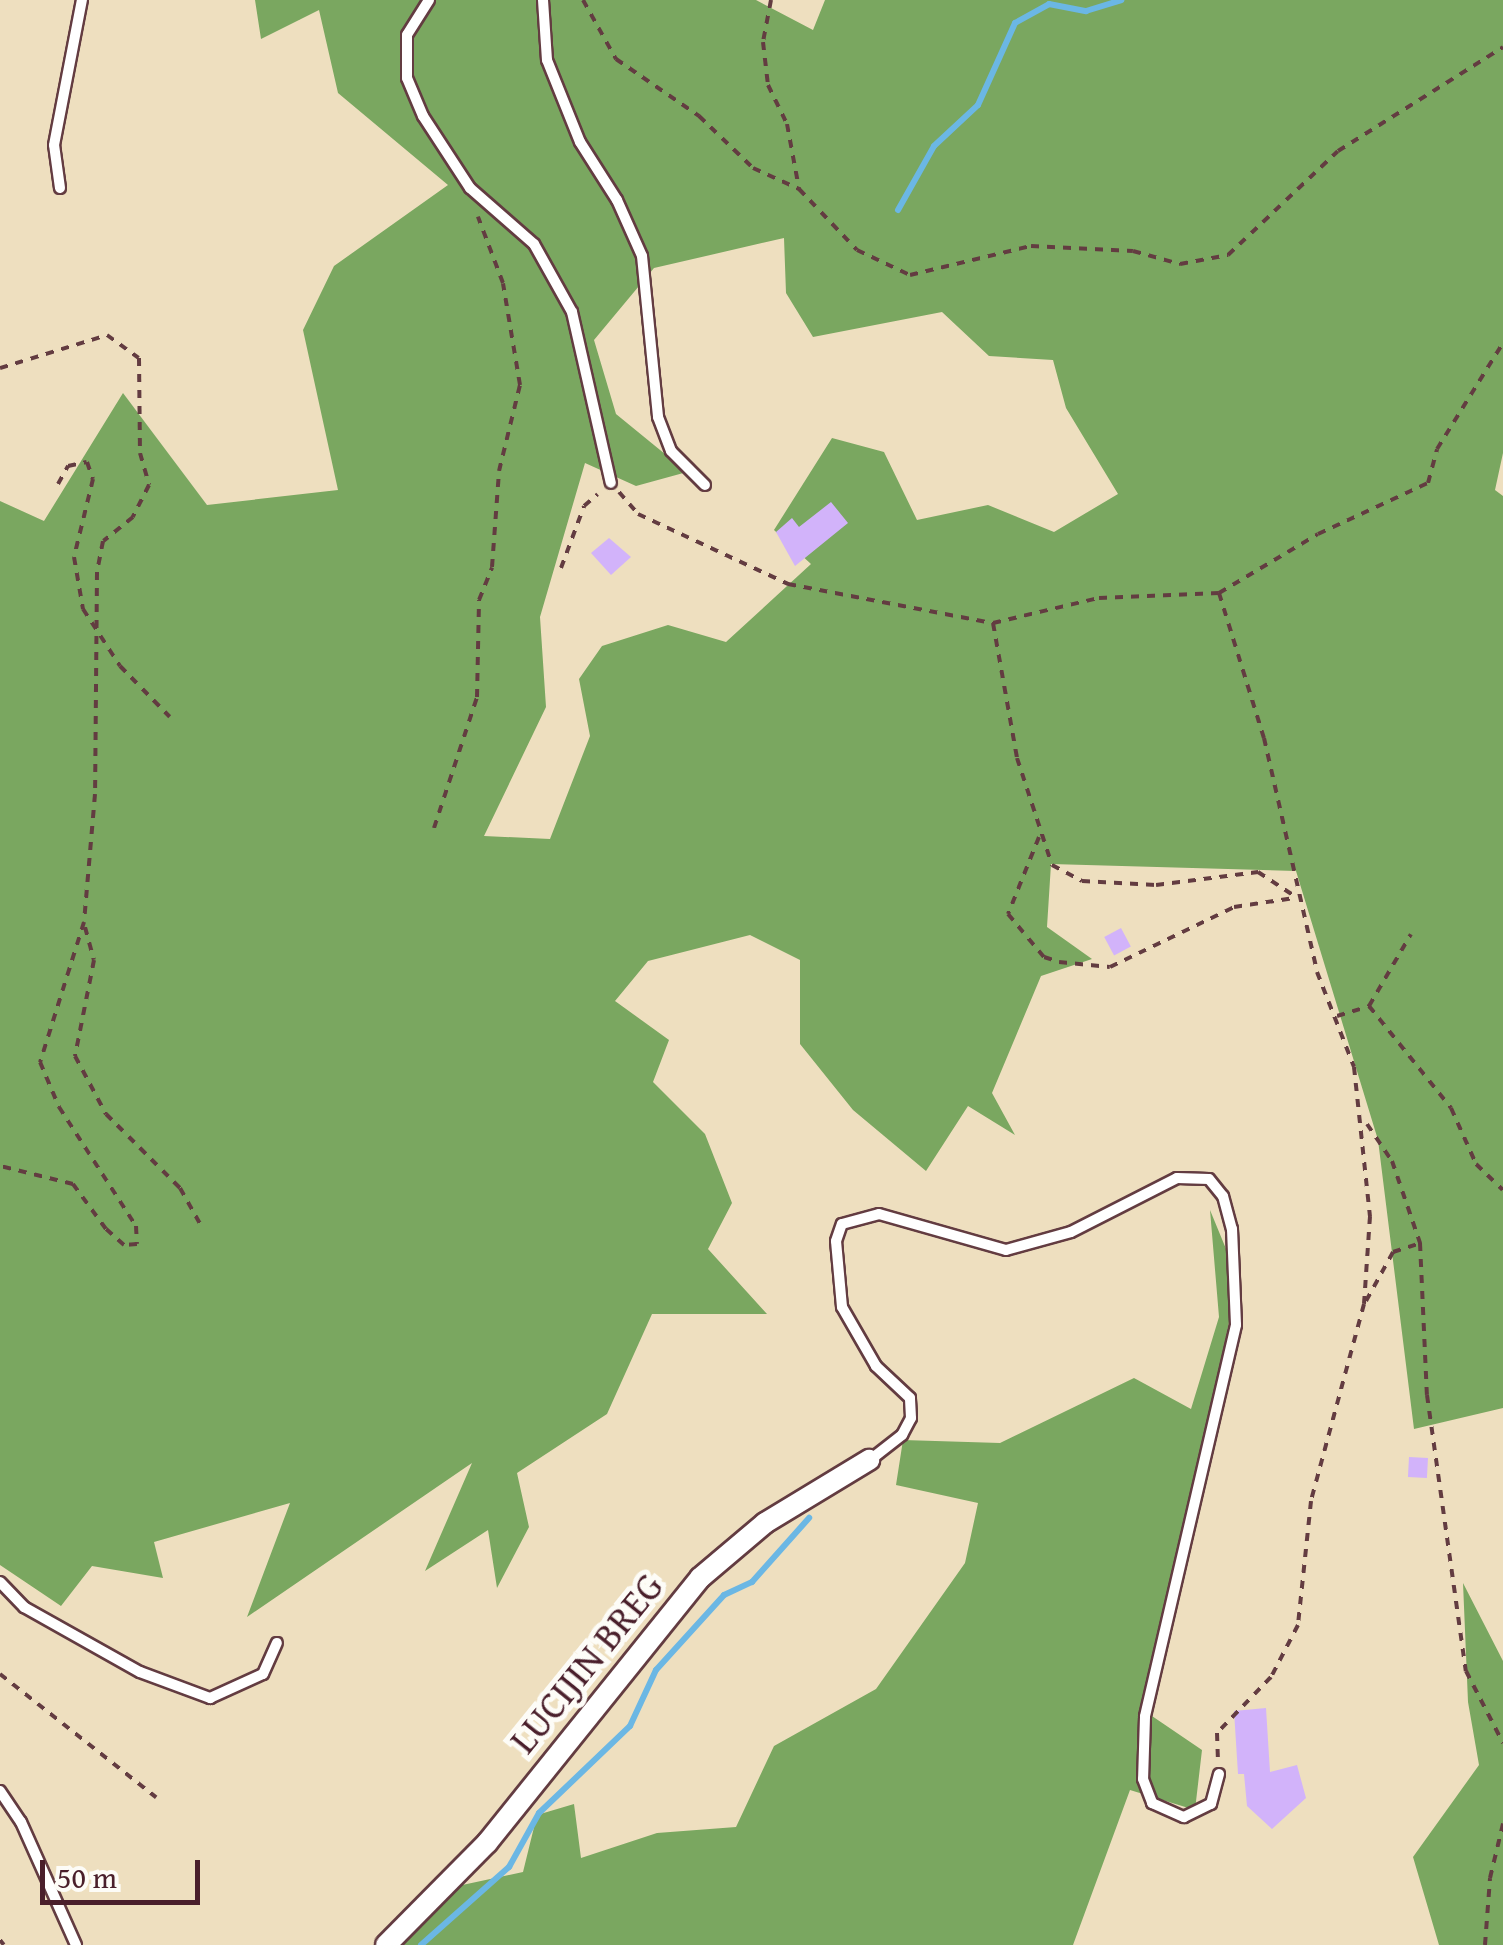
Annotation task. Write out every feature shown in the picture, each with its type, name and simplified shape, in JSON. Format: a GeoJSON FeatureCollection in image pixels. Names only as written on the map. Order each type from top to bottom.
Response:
{"type":"FeatureCollection","features":[{"type":"Feature","properties":{"kind":"street","name":"LUCIJIN BREG"},"geometry":{"type":"LineString","coordinates":[[386,1945],[487,1842],[700,1578],[766,1523],[869,1460]]}},
{"type":"Feature","properties":{"kind":"lane"},"geometry":{"type":"LineString","coordinates":[[60,188],[54,145],[82,0]]}},
{"type":"Feature","properties":{"kind":"lane"},"geometry":{"type":"LineString","coordinates":[[429,0],[407,35],[407,78],[423,116],[470,188],[534,244],[572,312],[610,483]]}},
{"type":"Feature","properties":{"kind":"lane"},"geometry":{"type":"LineString","coordinates":[[543,0],[547,60],[580,142],[617,200],[642,256],[658,417],[670,451],[705,485]]}},
{"type":"Feature","properties":{"kind":"lane"},"geometry":{"type":"LineString","coordinates":[[869,1460],[902,1435],[912,1418],[910,1398],[853,1334],[842,1307],[836,1241],[842,1224],[878,1214],[1006,1250],[1071,1232],[1177,1178],[1209,1179],[1223,1196],[1232,1229],[1236,1325],[1145,1717],[1143,1779],[1152,1803],[1184,1817],[1211,1804],[1218,1774]]}},
{"type":"Feature","properties":{"kind":"lane"},"geometry":{"type":"LineString","coordinates":[[0,1582],[24,1607],[140,1672],[210,1698],[263,1674],[277,1643]]}},
{"type":"Feature","properties":{"kind":"lane"},"geometry":{"type":"LineString","coordinates":[[0,1791],[21,1822],[76,1945]]}},
{"type":"Feature","properties":{"kind":"path"},"geometry":{"type":"LineString","coordinates":[[583,0],[616,59],[699,116],[753,168],[800,189],[857,250],[910,276],[1031,246],[1133,251],[1180,264],[1228,254],[1338,151],[1503,46]]}},
{"type":"Feature","properties":{"kind":"path"},"geometry":{"type":"LineString","coordinates":[[771,0],[763,42],[768,85],[787,124],[800,189]]}},
{"type":"Feature","properties":{"kind":"path"},"geometry":{"type":"LineString","coordinates":[[434,828],[476,697],[479,600],[492,567],[499,472],[520,385],[503,284],[470,188]]}},
{"type":"Feature","properties":{"kind":"path"},"geometry":{"type":"LineString","coordinates":[[0,368],[70,341],[107,335],[139,358],[140,453],[149,485],[133,517],[103,541],[95,626],[94,794],[84,922],[40,1062],[59,1107],[128,1211],[137,1244],[124,1245],[106,1229],[73,1184],[0,1166]]}},
{"type":"Feature","properties":{"kind":"path"},"geometry":{"type":"LineString","coordinates":[[560,568],[584,506],[610,483],[638,514],[788,584],[992,623],[1099,598],[1220,594],[1318,534],[1428,482],[1437,449],[1503,343]]}},
{"type":"Feature","properties":{"kind":"path"},"geometry":{"type":"LineString","coordinates":[[58,484],[68,466],[86,462],[94,479],[74,557],[83,609],[120,666],[170,717]]}},
{"type":"Feature","properties":{"kind":"path"},"geometry":{"type":"LineString","coordinates":[[1218,1774],[1217,1734],[1278,1669],[1298,1626],[1311,1500],[1364,1304],[1370,1216],[1364,1120],[1337,1016],[1296,897],[1264,738],[1220,594]]}},
{"type":"Feature","properties":{"kind":"path"},"geometry":{"type":"LineString","coordinates":[[992,623],[1009,722],[1040,837],[1052,865],[1082,881],[1156,885],[1258,872],[1296,897]]}},
{"type":"Feature","properties":{"kind":"path"},"geometry":{"type":"LineString","coordinates":[[1040,837],[1008,914],[1044,956],[1059,962],[1110,967],[1234,907],[1296,897]]}},
{"type":"Feature","properties":{"kind":"path"},"geometry":{"type":"LineString","coordinates":[[84,922],[94,960],[75,1056],[106,1114],[180,1188],[203,1230]]}},
{"type":"Feature","properties":{"kind":"path"},"geometry":{"type":"LineString","coordinates":[[1337,1016],[1369,1006],[1411,934]]}},
{"type":"Feature","properties":{"kind":"path"},"geometry":{"type":"LineString","coordinates":[[1369,1006],[1450,1108],[1476,1164],[1503,1190]]}},
{"type":"Feature","properties":{"kind":"path"},"geometry":{"type":"LineString","coordinates":[[1364,1120],[1392,1162],[1420,1243],[1427,1395],[1466,1671],[1503,1743]]}},
{"type":"Feature","properties":{"kind":"path"},"geometry":{"type":"LineString","coordinates":[[1364,1304],[1393,1252],[1420,1243]]}},
{"type":"Feature","properties":{"kind":"path"},"geometry":{"type":"LineString","coordinates":[[0,1674],[156,1796]]}},
{"type":"Feature","properties":{"kind":"path"},"geometry":{"type":"LineString","coordinates":[[1485,1945],[1490,1878],[1503,1824]]}},
{"type":"Feature","properties":{"kind":"green space"},"geometry":{"type":"Polygon","coordinates":[[[255,0],[756,0],[813,30],[825,0],[1503,0],[1503,453],[1495,490],[1503,496],[1503,1408],[1414,1429],[1378,1140],[1296,871],[1051,864],[1047,927],[1092,959],[1041,976],[992,1093],[1015,1135],[968,1106],[926,1171],[853,1110],[800,1044],[800,960],[750,935],[648,961],[615,1001],[669,1040],[653,1082],[705,1134],[732,1203],[708,1249],[767,1314],[652,1314],[607,1414],[517,1473],[529,1527],[497,1588],[488,1530],[425,1571],[472,1463],[247,1617],[290,1503],[154,1542],[163,1578],[92,1566],[61,1606],[0,1565],[0,501],[44,521],[123,393],[207,505],[338,490],[303,330],[334,266],[448,185],[338,93],[319,10],[261,39],[255,0]],[[784,238],[654,268],[594,340],[616,414],[687,472],[636,486],[585,463],[540,617],[546,707],[484,836],[550,839],[590,736],[579,679],[602,646],[668,625],[726,642],[811,564],[774,530],[832,438],[884,452],[917,520],[988,505],[1054,532],[1118,494],[1066,408],[1053,360],[989,356],[942,312],[813,337],[786,293],[784,238]]]}},
{"type":"Feature","properties":{"kind":"green space"},"geometry":{"type":"Polygon","coordinates":[[[1210,1210],[1238,1278],[1149,1714],[1202,1750],[1195,1810],[1130,1790],[1073,1945],[380,1945],[439,1890],[523,1872],[537,1815],[574,1804],[581,1858],[657,1833],[736,1827],[774,1746],[876,1689],[965,1563],[978,1503],[896,1485],[903,1440],[1000,1443],[1134,1378],[1191,1409],[1219,1317],[1210,1210]]]}},
{"type":"Feature","properties":{"kind":"green space"},"geometry":{"type":"Polygon","coordinates":[[[1463,1583],[1503,1661],[1503,1945],[1439,1945],[1413,1857],[1479,1765],[1468,1702],[1463,1583]]]}},
{"type":"Feature","properties":{"kind":"building"},"geometry":{"type":"Polygon","coordinates":[[[831,502],[848,523],[795,566],[776,532],[792,518],[799,527],[831,502]]]}},
{"type":"Feature","properties":{"kind":"building"},"geometry":{"type":"Polygon","coordinates":[[[609,538],[631,557],[611,575],[591,553],[609,538]]]}},
{"type":"Feature","properties":{"kind":"building"},"geometry":{"type":"Polygon","coordinates":[[[1121,928],[1131,947],[1114,955],[1104,937],[1121,928]]]}},
{"type":"Feature","properties":{"kind":"building"},"geometry":{"type":"Polygon","coordinates":[[[1409,1457],[1428,1458],[1427,1478],[1408,1477],[1409,1457]]]}},
{"type":"Feature","properties":{"kind":"building"},"geometry":{"type":"Polygon","coordinates":[[[1266,1708],[1270,1772],[1297,1765],[1306,1798],[1272,1829],[1247,1806],[1244,1774],[1238,1774],[1234,1711],[1266,1708]]]}},
{"type":"Feature","properties":{"kind":"waterway"},"geometry":{"type":"LineString","coordinates":[[898,210],[934,146],[978,105],[1015,23],[1049,4],[1086,11],[1121,0]]}},
{"type":"Feature","properties":{"kind":"waterway"},"geometry":{"type":"LineString","coordinates":[[421,1945],[509,1867],[539,1813],[630,1726],[656,1670],[724,1595],[752,1582],[809,1518]]}}]}
